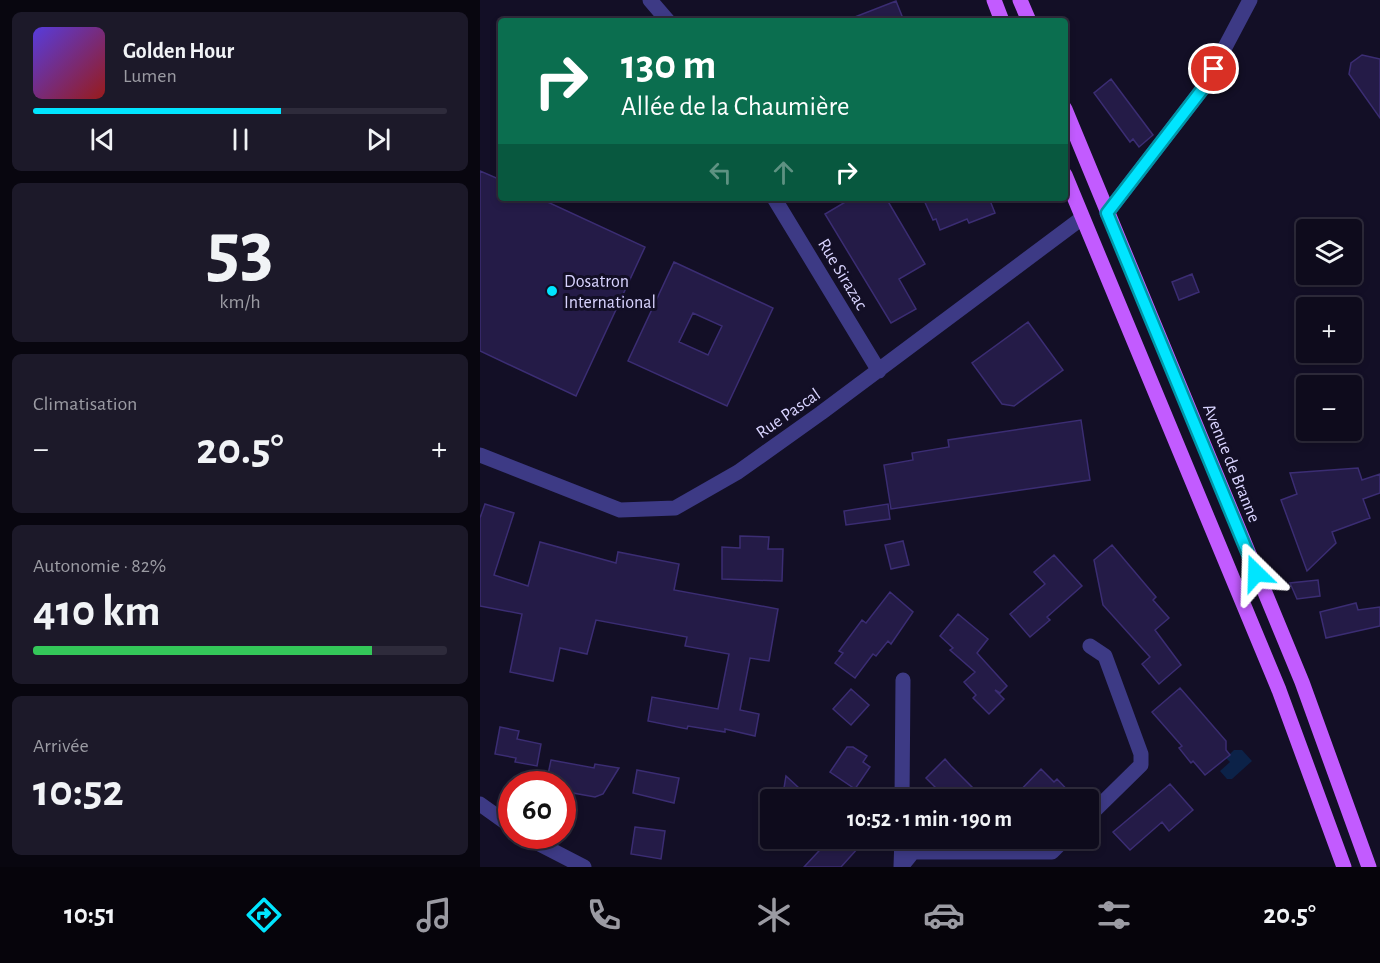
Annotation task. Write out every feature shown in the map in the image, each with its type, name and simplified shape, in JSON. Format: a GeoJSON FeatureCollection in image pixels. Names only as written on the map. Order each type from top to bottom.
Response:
{"type":"FeatureCollection","features":[{"type":"Feature","properties":{"kind":"main road"},"geometry":{"type":"LineString","coordinates":[[994,0],[1001,18]]}},
{"type":"Feature","properties":{"kind":"main road"},"geometry":{"type":"LineString","coordinates":[[1020,0],[1028,18]]}},
{"type":"Feature","properties":{"kind":"main road","name":"Avenue de Branne"},"geometry":{"type":"LineString","coordinates":[[1068,116],[1302,682],[1369,867]]}},
{"type":"Feature","properties":{"kind":"main road"},"geometry":{"type":"LineString","coordinates":[[1068,183],[1279,690],[1344,867]]}},
{"type":"Feature","properties":{"kind":"street"},"geometry":{"type":"LineString","coordinates":[[650,0],[661,18]]}},
{"type":"Feature","properties":{"kind":"street"},"geometry":{"type":"LineString","coordinates":[[1107,213],[1204,87],[1250,0]]}},
{"type":"Feature","properties":{"kind":"street","name":"Rue Sirazac"},"geometry":{"type":"LineString","coordinates":[[776,201],[879,371]]}},
{"type":"Feature","properties":{"kind":"street","name":"Rue Pascal"},"geometry":{"type":"LineString","coordinates":[[480,455],[620,510],[675,508],[738,472],[879,371],[1082,218]]}},
{"type":"Feature","properties":{"kind":"street"},"geometry":{"type":"LineString","coordinates":[[1090,646],[1105,656],[1141,754],[1141,765],[1099,806]]}},
{"type":"Feature","properties":{"kind":"street"},"geometry":{"type":"LineString","coordinates":[[902,789],[903,680]]}},
{"type":"Feature","properties":{"kind":"street"},"geometry":{"type":"LineString","coordinates":[[480,804],[498,818]]}},
{"type":"Feature","properties":{"kind":"street"},"geometry":{"type":"LineString","coordinates":[[549,849],[584,867]]}},
{"type":"Feature","properties":{"kind":"street"},"geometry":{"type":"LineString","coordinates":[[901,867],[902,849]]}},
{"type":"Feature","properties":{"kind":"street"},"geometry":{"type":"LineString","coordinates":[[901,867],[914,852],[1052,852],[1055,849]]}},
{"type":"Feature","properties":{"kind":"water"},"geometry":{"type":"Polygon","coordinates":[[[1234,750],[1242,750],[1252,761],[1232,779],[1227,779],[1220,771],[1230,762],[1226,758],[1234,750]]]}},
{"type":"Feature","properties":{"kind":"building"},"geometry":{"type":"Polygon","coordinates":[[[896,1],[903,18],[852,18],[896,1]]]}},
{"type":"Feature","properties":{"kind":"building"},"geometry":{"type":"Polygon","coordinates":[[[1362,55],[1380,59],[1380,118],[1349,74],[1351,63],[1362,55]]]}},
{"type":"Feature","properties":{"kind":"building"},"geometry":{"type":"Polygon","coordinates":[[[1111,79],[1153,135],[1139,147],[1133,139],[1130,142],[1094,93],[1111,79]]]}},
{"type":"Feature","properties":{"kind":"building","name":"Dosatron International"},"geometry":{"type":"Polygon","coordinates":[[[480,171],[498,179],[498,201],[545,201],[645,247],[576,396],[480,351],[480,171]]]}},
{"type":"Feature","properties":{"kind":"building"},"geometry":{"type":"Polygon","coordinates":[[[847,201],[888,201],[925,264],[899,279],[916,309],[891,323],[825,214],[847,201]]]}},
{"type":"Feature","properties":{"kind":"building"},"geometry":{"type":"Polygon","coordinates":[[[924,201],[990,201],[995,213],[969,223],[967,219],[940,230],[936,219],[933,220],[924,201]]]}},
{"type":"Feature","properties":{"kind":"building"},"geometry":{"type":"Polygon","coordinates":[[[674,262],[773,308],[727,406],[628,361],[674,262]],[[693,313],[679,342],[708,355],[722,326],[693,313]]]}},
{"type":"Feature","properties":{"kind":"building"},"geometry":{"type":"Polygon","coordinates":[[[1192,274],[1199,292],[1179,300],[1172,282],[1192,274]]]}},
{"type":"Feature","properties":{"kind":"building"},"geometry":{"type":"Polygon","coordinates":[[[1028,322],[1063,370],[1014,406],[1002,404],[972,363],[1028,322]]]}},
{"type":"Feature","properties":{"kind":"building"},"geometry":{"type":"Polygon","coordinates":[[[1081,420],[1090,480],[891,509],[884,465],[913,460],[912,453],[949,447],[948,440],[1081,420]]]}},
{"type":"Feature","properties":{"kind":"building"},"geometry":{"type":"Polygon","coordinates":[[[1358,468],[1362,480],[1380,474],[1380,493],[1363,499],[1370,518],[1332,532],[1336,543],[1307,571],[1281,500],[1297,494],[1290,473],[1358,468]]]}},
{"type":"Feature","properties":{"kind":"building"},"geometry":{"type":"Polygon","coordinates":[[[485,504],[514,513],[494,575],[528,586],[540,542],[616,563],[618,552],[679,564],[674,590],[778,609],[769,661],[750,658],[740,710],[759,714],[755,736],[725,729],[725,732],[688,726],[687,729],[648,721],[652,697],[718,709],[729,654],[685,646],[687,637],[596,620],[587,654],[560,648],[553,681],[510,672],[522,614],[480,606],[480,518],[485,504]]]}},
{"type":"Feature","properties":{"kind":"building"},"geometry":{"type":"Polygon","coordinates":[[[888,504],[890,519],[846,525],[844,511],[888,504]]]}},
{"type":"Feature","properties":{"kind":"building"},"geometry":{"type":"Polygon","coordinates":[[[740,536],[769,537],[768,549],[783,549],[782,581],[722,579],[722,547],[740,548],[740,536]]]}},
{"type":"Feature","properties":{"kind":"building"},"geometry":{"type":"Polygon","coordinates":[[[903,541],[909,565],[891,569],[885,545],[903,541]]]}},
{"type":"Feature","properties":{"kind":"building"},"geometry":{"type":"Polygon","coordinates":[[[1112,545],[1156,597],[1153,600],[1169,618],[1155,630],[1181,665],[1159,684],[1142,664],[1150,657],[1103,605],[1094,560],[1112,545]]]}},
{"type":"Feature","properties":{"kind":"building"},"geometry":{"type":"Polygon","coordinates":[[[1054,555],[1082,586],[1047,617],[1050,620],[1030,637],[1010,614],[1045,584],[1034,572],[1054,555]]]}},
{"type":"Feature","properties":{"kind":"building"},"geometry":{"type":"Polygon","coordinates":[[[1318,580],[1320,596],[1297,599],[1290,583],[1318,580]]]}},
{"type":"Feature","properties":{"kind":"building"},"geometry":{"type":"Polygon","coordinates":[[[890,592],[913,612],[891,644],[888,641],[876,656],[873,654],[855,678],[835,663],[843,653],[839,651],[862,620],[866,623],[890,592]]]}},
{"type":"Feature","properties":{"kind":"building"},"geometry":{"type":"Polygon","coordinates":[[[1356,603],[1358,610],[1380,607],[1380,626],[1326,638],[1320,612],[1356,603]]]}},
{"type":"Feature","properties":{"kind":"building"},"geometry":{"type":"Polygon","coordinates":[[[958,614],[988,639],[977,653],[1007,686],[1000,693],[995,690],[1004,699],[989,714],[973,698],[976,695],[964,682],[975,672],[950,650],[953,648],[940,636],[958,614]]]}},
{"type":"Feature","properties":{"kind":"building"},"geometry":{"type":"Polygon","coordinates":[[[1180,688],[1226,741],[1226,750],[1230,755],[1205,775],[1193,761],[1191,763],[1179,748],[1182,746],[1152,712],[1180,688]]]}},
{"type":"Feature","properties":{"kind":"building"},"geometry":{"type":"Polygon","coordinates":[[[851,689],[869,705],[851,725],[833,709],[851,689]]]}},
{"type":"Feature","properties":{"kind":"building"},"geometry":{"type":"Polygon","coordinates":[[[500,727],[519,731],[517,739],[541,744],[537,766],[515,762],[516,758],[495,754],[500,727]]]}},
{"type":"Feature","properties":{"kind":"building"},"geometry":{"type":"Polygon","coordinates":[[[847,747],[853,747],[867,756],[863,762],[870,767],[855,789],[830,772],[847,747]]]}},
{"type":"Feature","properties":{"kind":"building"},"geometry":{"type":"Polygon","coordinates":[[[945,759],[974,789],[937,789],[926,778],[945,759]]]}},
{"type":"Feature","properties":{"kind":"building"},"geometry":{"type":"Polygon","coordinates":[[[551,760],[594,768],[595,764],[619,768],[603,794],[595,797],[576,794],[576,771],[549,771],[551,760]]]}},
{"type":"Feature","properties":{"kind":"building"},"geometry":{"type":"Polygon","coordinates":[[[1041,769],[1054,782],[1057,779],[1067,789],[1022,789],[1041,769]]]}},
{"type":"Feature","properties":{"kind":"building"},"geometry":{"type":"Polygon","coordinates":[[[637,770],[679,778],[674,803],[633,793],[637,770]]]}},
{"type":"Feature","properties":{"kind":"building"},"geometry":{"type":"Polygon","coordinates":[[[786,776],[800,789],[784,789],[786,776]]]}},
{"type":"Feature","properties":{"kind":"building"},"geometry":{"type":"Polygon","coordinates":[[[1170,784],[1193,810],[1169,831],[1162,822],[1130,850],[1113,832],[1170,784]]]}},
{"type":"Feature","properties":{"kind":"building"},"geometry":{"type":"Polygon","coordinates":[[[635,827],[665,831],[661,859],[631,854],[635,827]]]}},
{"type":"Feature","properties":{"kind":"building"},"geometry":{"type":"Polygon","coordinates":[[[821,849],[857,849],[841,867],[804,867],[821,849]]]}},
{"type":"Feature","properties":{"kind":"place","name":"Dosatron International"},"geometry":{"type":"Point","coordinates":[552,291]}},
{"type":"Feature","properties":{"kind":"route"},"geometry":{"type":"LineString","coordinates":[[1214,69],[1204,87],[1107,213],[1256,573]]}}]}
